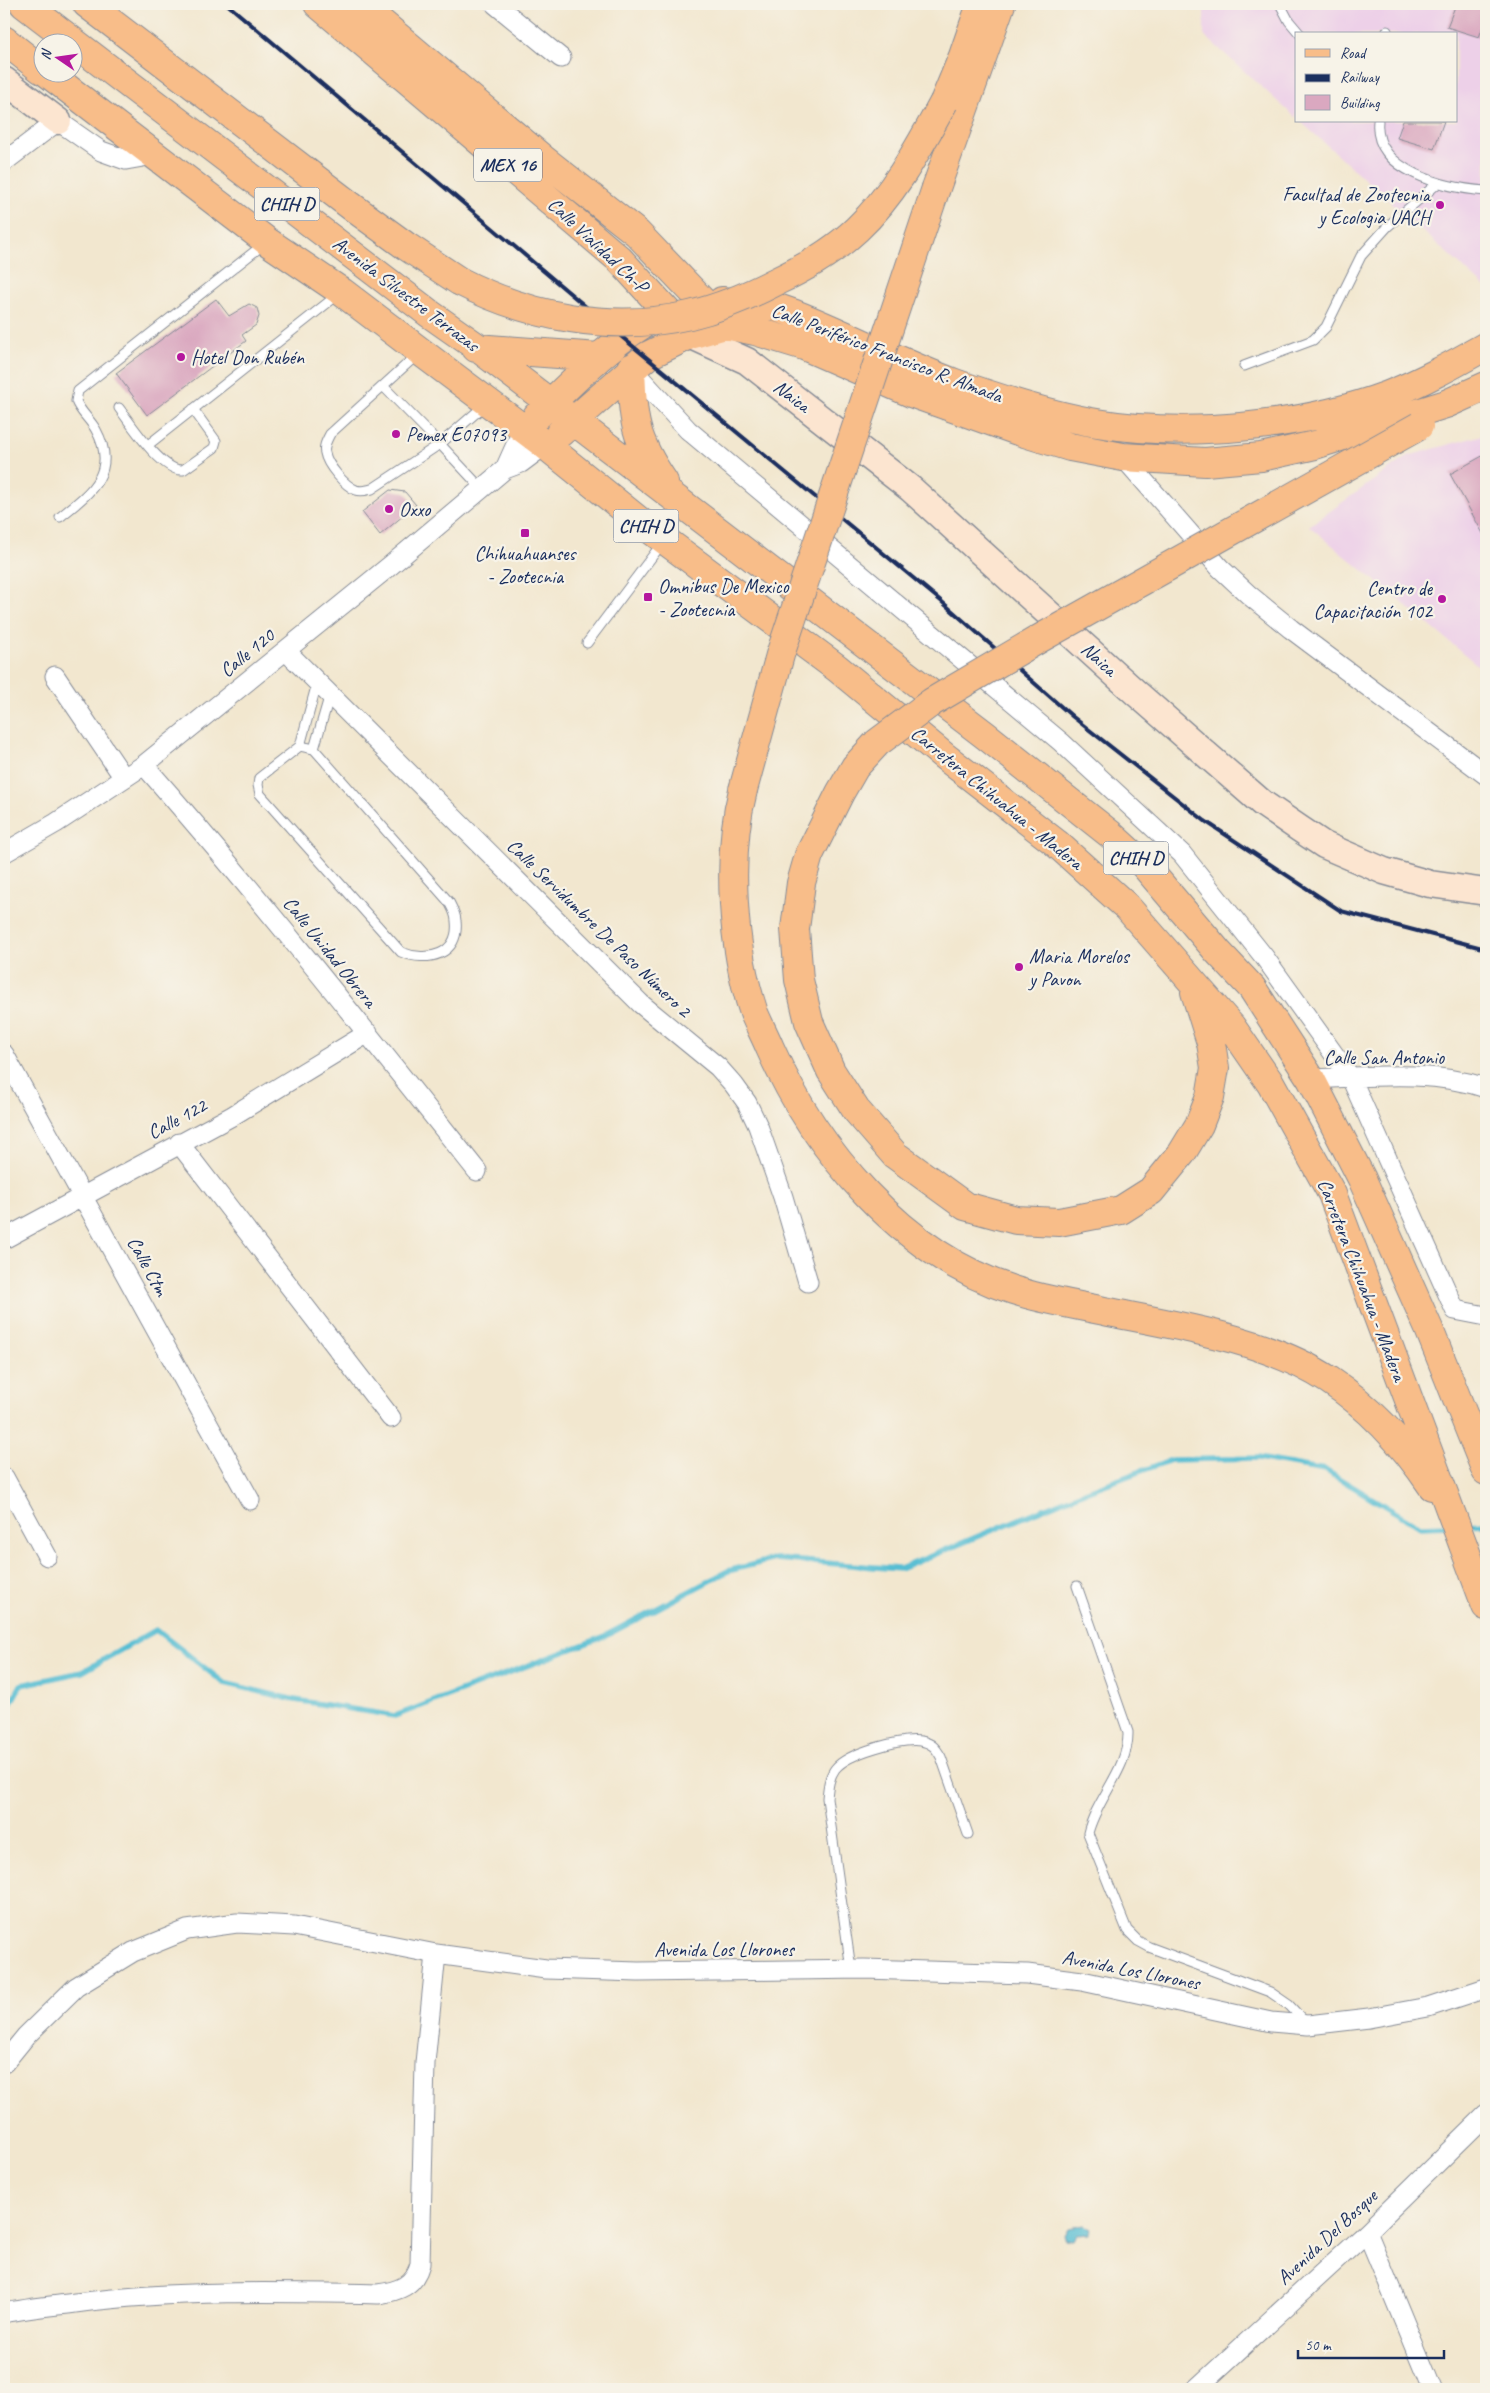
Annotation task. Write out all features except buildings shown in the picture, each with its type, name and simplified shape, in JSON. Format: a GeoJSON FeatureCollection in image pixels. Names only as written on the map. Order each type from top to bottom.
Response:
{"type":"FeatureCollection","features":[{"type":"Feature","properties":{"kind":"main road","name":"Avenida Silvestre Terrazas"},"geometry":{"type":"LineString","coordinates":[[24,4],[550,404]]}},
{"type":"Feature","properties":{"kind":"main road"},"geometry":{"type":"LineString","coordinates":[[87,4],[367,217],[459,280],[491,297],[519,307],[601,322],[657,319],[689,315],[715,308],[794,273],[840,243],[857,229],[896,184],[912,160],[944,102],[963,56],[981,4]]}},
{"type":"Feature","properties":{"kind":"main road","name":"Calle Vialidad Ch-P"},"geometry":{"type":"LineString","coordinates":[[318,4],[619,259],[690,335]]}},
{"type":"Feature","properties":{"kind":"main road","name":"Calle Vialidad Ch-P"},"geometry":{"type":"LineString","coordinates":[[359,4],[543,159],[637,233],[725,325]]}},
{"type":"Feature","properties":{"kind":"main road"},"geometry":{"type":"LineString","coordinates":[[1002,4],[936,188],[786,636],[735,820],[732,859],[734,896],[742,962],[754,1012],[775,1059],[803,1109],[827,1146],[888,1216],[924,1245],[947,1260],[1011,1290],[1230,1338],[1288,1359],[1328,1379],[1370,1412],[1418,1466],[1454,1521]]}},
{"type":"Feature","properties":{"kind":"main road"},"geometry":{"type":"LineString","coordinates":[[4,40],[32,62]]}},
{"type":"Feature","properties":{"kind":"main road","name":"Avenida Silvestre Terrazas"},"geometry":{"type":"LineString","coordinates":[[59,82],[268,242],[342,292],[545,445]]}},
{"type":"Feature","properties":{"kind":"main road","name":"Calle Periférico Francisco R. Almada"},"geometry":{"type":"LineString","coordinates":[[523,429],[599,357],[640,325],[666,311],[703,302],[741,302],[775,308],[824,325],[954,382],[1028,406],[1096,423],[1166,430],[1218,429],[1286,420],[1343,409],[1405,388],[1439,373],[1486,346]]}},
{"type":"Feature","properties":{"kind":"main road","name":"Calle Periférico Francisco R. Almada"},"geometry":{"type":"LineString","coordinates":[[545,445],[631,368],[654,352],[690,335],[725,325],[804,346],[911,393],[1018,431],[1070,447],[1123,457],[1205,462],[1262,458],[1315,445],[1465,401],[1486,386]]}},
{"type":"Feature","properties":{"kind":"main road"},"geometry":{"type":"LineString","coordinates":[[453,377],[477,347],[599,357]]}},
{"type":"Feature","properties":{"kind":"main road"},"geometry":{"type":"LineString","coordinates":[[631,368],[632,406],[636,431],[646,453],[677,500]]}},
{"type":"Feature","properties":{"kind":"main road"},"geometry":{"type":"LineString","coordinates":[[1194,986],[1211,1043],[1215,1068],[1210,1097],[1199,1125],[1182,1153],[1151,1191],[1121,1210],[1059,1222],[1016,1220],[965,1206],[895,1155],[856,1110],[831,1071],[810,1022],[799,980],[795,929],[801,883],[809,855],[855,767],[876,743],[932,702],[1039,639],[1465,401]]}},
{"type":"Feature","properties":{"kind":"main road","name":"Carretera Chihuahua - Madera"},"geometry":{"type":"LineString","coordinates":[[550,404],[985,735],[1110,834],[1145,866],[1205,938],[1252,988],[1311,1079],[1362,1179],[1429,1329],[1486,1471]]}},
{"type":"Feature","properties":{"kind":"main road","name":"Carretera Chihuahua - Madera"},"geometry":{"type":"LineString","coordinates":[[545,445],[664,540],[837,668],[944,756],[1056,843],[1127,908],[1230,1026],[1271,1084],[1332,1194],[1486,1606]]}},
{"type":"Feature","properties":{"kind":"street"},"geometry":{"type":"LineString","coordinates":[[495,4],[561,58]]}},
{"type":"Feature","properties":{"kind":"street"},"geometry":{"type":"LineString","coordinates":[[4,80],[101,151],[126,160],[154,155]]}},
{"type":"Feature","properties":{"kind":"street"},"geometry":{"type":"LineString","coordinates":[[4,162],[58,121]]}},
{"type":"Feature","properties":{"kind":"street","name":"Naica"},"geometry":{"type":"LineString","coordinates":[[725,325],[747,361]]}},
{"type":"Feature","properties":{"kind":"street","name":"Naica"},"geometry":{"type":"LineString","coordinates":[[690,335],[747,361],[911,489],[1135,692],[1262,802],[1324,844],[1384,871],[1430,884],[1486,892]]}},
{"type":"Feature","properties":{"kind":"street"},"geometry":{"type":"LineString","coordinates":[[631,368],[688,430],[1061,742],[1182,854],[1265,958],[1351,1078],[1455,1310],[1486,1316]]}},
{"type":"Feature","properties":{"kind":"street","name":"Calle 120"},"geometry":{"type":"LineString","coordinates":[[505,469],[523,429]]}},
{"type":"Feature","properties":{"kind":"street","name":"Calle 120"},"geometry":{"type":"LineString","coordinates":[[4,853],[56,823],[144,765],[286,651],[505,469],[520,463],[545,445]]}},
{"type":"Feature","properties":{"kind":"street"},"geometry":{"type":"LineString","coordinates":[[1123,457],[1220,568],[1249,595],[1290,629],[1486,776]]}},
{"type":"Feature","properties":{"kind":"street","name":"Calle Servidumbre De Paso Número 2"},"geometry":{"type":"LineString","coordinates":[[286,651],[641,1004],[718,1067],[734,1085],[748,1103],[758,1126],[783,1197],[808,1282]]}},
{"type":"Feature","properties":{"kind":"street"},"geometry":{"type":"LineString","coordinates":[[55,676],[124,778]]}},
{"type":"Feature","properties":{"kind":"street","name":"Calle Unidad Obrera"},"geometry":{"type":"LineString","coordinates":[[144,765],[211,841],[368,1033],[477,1172]]}},
{"type":"Feature","properties":{"kind":"street","name":"Calle 122"},"geometry":{"type":"LineString","coordinates":[[4,1238],[232,1116],[368,1033]]}},
{"type":"Feature","properties":{"kind":"street","name":"Calle Ctm"},"geometry":{"type":"LineString","coordinates":[[4,1054],[250,1500]]}},
{"type":"Feature","properties":{"kind":"street","name":"Calle San Antonio"},"geometry":{"type":"LineString","coordinates":[[1311,1079],[1422,1076],[1465,1081],[1486,1088]]}},
{"type":"Feature","properties":{"kind":"street"},"geometry":{"type":"LineString","coordinates":[[179,1143],[391,1418]]}},
{"type":"Feature","properties":{"kind":"street"},"geometry":{"type":"LineString","coordinates":[[4,1478],[47,1556]]}},
{"type":"Feature","properties":{"kind":"street","name":"Avenida Los Llorones"},"geometry":{"type":"LineString","coordinates":[[4,2063],[26,2036],[76,1987],[133,1952],[187,1930],[237,1923],[294,1926],[436,1954],[546,1969],[638,1972],[851,1969],[1027,1974],[1082,1981],[1271,2022],[1308,2024],[1369,2018],[1428,2007],[1486,1988]]}},
{"type":"Feature","properties":{"kind":"street"},"geometry":{"type":"LineString","coordinates":[[4,2314],[112,2298],[166,2293],[378,2294],[395,2292],[409,2285],[417,2276],[420,2264],[425,2063],[436,1954]]}},
{"type":"Feature","properties":{"kind":"street","name":"Avenida Del Bosque"},"geometry":{"type":"LineString","coordinates":[[1196,2389],[1366,2232],[1486,2114]]}},
{"type":"Feature","properties":{"kind":"street"},"geometry":{"type":"LineString","coordinates":[[1366,2232],[1432,2389]]}},
{"type":"Feature","properties":{"kind":"lane"},"geometry":{"type":"LineString","coordinates":[[1280,4],[1289,21],[1298,32]]}},
{"type":"Feature","properties":{"kind":"lane"},"geometry":{"type":"LineString","coordinates":[[1378,122],[1377,130],[1380,145],[1388,156],[1417,174],[1438,183],[1464,189],[1486,191]]}},
{"type":"Feature","properties":{"kind":"lane"},"geometry":{"type":"LineString","coordinates":[[1244,366],[1313,340],[1326,327],[1361,256],[1388,226],[1438,183]]}},
{"type":"Feature","properties":{"kind":"lane"},"geometry":{"type":"LineString","coordinates":[[60,517],[88,494],[97,483],[102,474],[104,463],[100,438],[76,401],[78,392],[268,242]]}},
{"type":"Feature","properties":{"kind":"lane"},"geometry":{"type":"LineString","coordinates":[[148,445],[342,292]]}},
{"type":"Feature","properties":{"kind":"lane"},"geometry":{"type":"LineString","coordinates":[[421,352],[330,434],[325,446],[325,455],[349,486],[363,491],[372,489],[440,444],[487,403]]}},
{"type":"Feature","properties":{"kind":"lane"},"geometry":{"type":"LineString","coordinates":[[384,387],[482,489]]}},
{"type":"Feature","properties":{"kind":"lane"},"geometry":{"type":"LineString","coordinates":[[119,408],[168,467],[177,470],[183,470],[212,451],[216,441],[193,409]]}},
{"type":"Feature","properties":{"kind":"lane"},"geometry":{"type":"LineString","coordinates":[[587,643],[664,540]]}},
{"type":"Feature","properties":{"kind":"lane"},"geometry":{"type":"LineString","coordinates":[[300,746],[314,749],[449,902],[456,919],[456,930],[453,941],[437,956],[418,958],[401,952],[260,794],[259,778],[300,746],[323,688]]}},
{"type":"Feature","properties":{"kind":"lane"},"geometry":{"type":"LineString","coordinates":[[314,749],[323,688]]}},
{"type":"Feature","properties":{"kind":"lane"},"geometry":{"type":"LineString","coordinates":[[1077,1586],[1128,1732],[1128,1747],[1123,1761],[1092,1819],[1088,1833],[1127,1930],[1138,1941],[1149,1947],[1270,1992],[1289,2005],[1308,2024]]}},
{"type":"Feature","properties":{"kind":"lane"},"geometry":{"type":"LineString","coordinates":[[851,1969],[827,1798],[829,1782],[835,1769],[847,1759],[901,1741],[922,1741],[935,1746],[941,1757],[968,1834]]}},
{"type":"Feature","properties":{"kind":"shaded area","name":"Facultad de Zootecnia y Ecologia UACH"},"geometry":{"type":"Polygon","coordinates":[[[1204,4],[1486,4],[1486,288],[1301,122],[1458,122],[1458,32],[1295,32],[1295,117],[1204,35],[1204,4]]]}},
{"type":"Feature","properties":{"kind":"shaded area","name":"Centro de Capacitación 102"},"geometry":{"type":"Polygon","coordinates":[[[1486,434],[1486,672],[1309,526],[1408,456],[1486,434]]]}},
{"type":"Feature","properties":{"kind":"water"},"geometry":{"type":"Polygon","coordinates":[[[1085,2225],[1091,2228],[1088,2234],[1077,2235],[1074,2241],[1066,2240],[1064,2235],[1068,2228],[1085,2225]]]}},
{"type":"Feature","properties":{"kind":"waterway"},"geometry":{"type":"LineString","coordinates":[[4,1715],[21,1685],[82,1672],[156,1630],[224,1683],[295,1700],[395,1716],[603,1637],[728,1571],[775,1559],[900,1569],[1077,1495],[1171,1460],[1258,1458],[1325,1470],[1420,1527],[1449,1526]]}},
{"type":"Feature","properties":{"kind":"waterway"},"geometry":{"type":"LineString","coordinates":[[1463,1525],[1486,1524]]}},
{"type":"Feature","properties":{"kind":"railway"},"geometry":{"type":"LineString","coordinates":[[227,4],[623,338],[941,601],[1073,717],[1205,821],[1341,911],[1486,949]]}},
{"type":"Feature","properties":{"kind":"place","name":"Facultad de Zootecnia y Ecologia UACH"},"geometry":{"type":"Point","coordinates":[1440,205]}},
{"type":"Feature","properties":{"kind":"place","name":"Hotel Don Rubén"},"geometry":{"type":"Point","coordinates":[181,357]}},
{"type":"Feature","properties":{"kind":"place","name":"Pemex E07093"},"geometry":{"type":"Point","coordinates":[396,434]}},
{"type":"Feature","properties":{"kind":"place","name":"Oxxo"},"geometry":{"type":"Point","coordinates":[389,509]}},
{"type":"Feature","properties":{"kind":"place","name":"Chihuahuanses - Zootecnia"},"geometry":{"type":"Point","coordinates":[525,533]}},
{"type":"Feature","properties":{"kind":"place","name":"Omnibus De Mexico - Zootecnia"},"geometry":{"type":"Point","coordinates":[648,597]}},
{"type":"Feature","properties":{"kind":"place","name":"Centro de Capacitación 102"},"geometry":{"type":"Point","coordinates":[1442,599]}},
{"type":"Feature","properties":{"kind":"place","name":"Maria Morelos y Pavon"},"geometry":{"type":"Point","coordinates":[1019,967]}}]}
